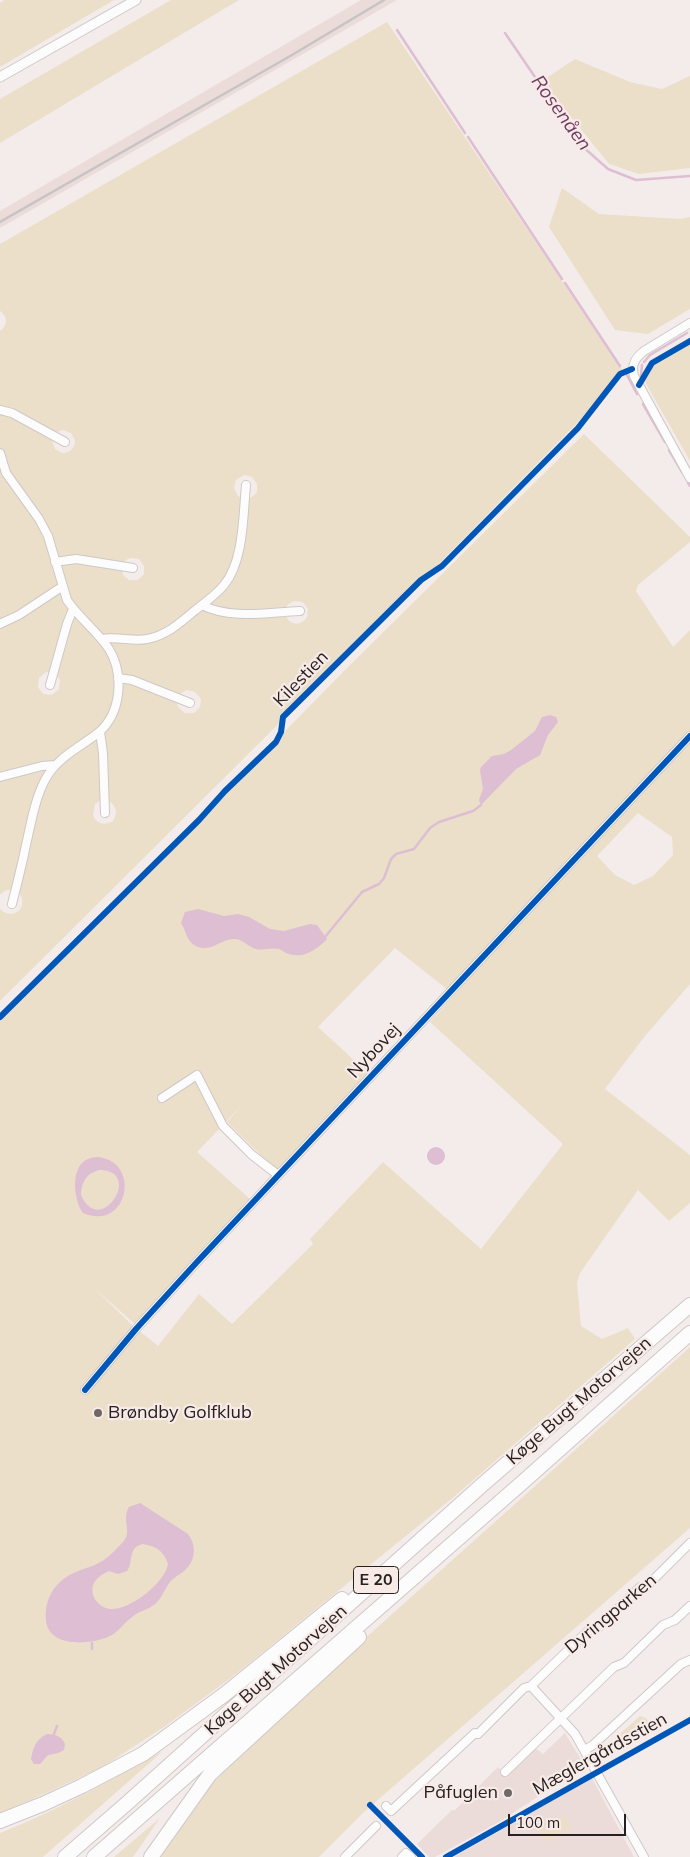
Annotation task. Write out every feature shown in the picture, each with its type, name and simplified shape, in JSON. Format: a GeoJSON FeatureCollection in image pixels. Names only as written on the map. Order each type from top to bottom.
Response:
{"type":"FeatureCollection","features":[{"type":"Feature","properties":{"kind":"highway","name":"Køge Bugt Motorvejen"},"geometry":{"type":"LineString","coordinates":[[64,1857],[482,1485],[690,1306]]}},
{"type":"Feature","properties":{"kind":"highway","name":"Køge Bugt Motorvejen"},"geometry":{"type":"LineString","coordinates":[[94,1857],[524,1481],[690,1333]]}},
{"type":"Feature","properties":{"kind":"highway"},"geometry":{"type":"LineString","coordinates":[[151,1857],[210,1774],[516,1493],[524,1481]]}},
{"type":"Feature","properties":{"kind":"highway"},"geometry":{"type":"LineString","coordinates":[[0,1821],[82,1786],[143,1754],[225,1694],[482,1485]]}},
{"type":"Feature","properties":{"kind":"street"},"geometry":{"type":"LineString","coordinates":[[0,77],[136,0]]}},
{"type":"Feature","properties":{"kind":"street"},"geometry":{"type":"LineString","coordinates":[[690,323],[644,350],[637,356],[632,369],[634,376],[690,478]]}},
{"type":"Feature","properties":{"kind":"street"},"geometry":{"type":"LineString","coordinates":[[0,410],[12,413],[65,442]]}},
{"type":"Feature","properties":{"kind":"street"},"geometry":{"type":"LineString","coordinates":[[0,453],[3,475],[39,519],[48,536],[62,586],[73,609],[110,650],[118,678],[119,694],[116,706],[100,732],[69,752],[54,765],[45,779],[39,793],[12,904]]}},
{"type":"Feature","properties":{"kind":"street"},"geometry":{"type":"LineString","coordinates":[[102,640],[110,637],[146,640],[162,635],[202,605],[225,584],[233,570],[238,554],[246,485]]}},
{"type":"Feature","properties":{"kind":"street"},"geometry":{"type":"LineString","coordinates":[[55,562],[76,559],[133,568]]}},
{"type":"Feature","properties":{"kind":"street"},"geometry":{"type":"LineString","coordinates":[[0,624],[19,616],[42,602],[62,586]]}},
{"type":"Feature","properties":{"kind":"street"},"geometry":{"type":"LineString","coordinates":[[202,605],[227,614],[300,611]]}},
{"type":"Feature","properties":{"kind":"street"},"geometry":{"type":"LineString","coordinates":[[50,685],[73,609]]}},
{"type":"Feature","properties":{"kind":"street"},"geometry":{"type":"LineString","coordinates":[[118,678],[132,680],[190,703]]}},
{"type":"Feature","properties":{"kind":"street"},"geometry":{"type":"LineString","coordinates":[[100,732],[103,752],[105,813]]}},
{"type":"Feature","properties":{"kind":"street","name":"Nybovej"},"geometry":{"type":"LineString","coordinates":[[85,1390],[136,1329],[278,1175],[690,736]]}},
{"type":"Feature","properties":{"kind":"street"},"geometry":{"type":"LineString","coordinates":[[0,777],[42,766],[54,765]]}},
{"type":"Feature","properties":{"kind":"street"},"geometry":{"type":"LineString","coordinates":[[162,1098],[198,1076],[223,1126],[252,1154],[278,1175]]}},
{"type":"Feature","properties":{"kind":"street","name":"Dyringparken"},"geometry":{"type":"LineString","coordinates":[[386,1806],[391,1811],[475,1733],[478,1734],[524,1688],[531,1686],[590,1629],[596,1630],[640,1587],[644,1589],[690,1543]]}},
{"type":"Feature","properties":{"kind":"street"},"geometry":{"type":"LineString","coordinates":[[505,1772],[614,1667],[624,1663],[663,1625],[674,1620],[690,1606]]}},
{"type":"Feature","properties":{"kind":"street"},"geometry":{"type":"LineString","coordinates":[[585,1750],[593,1745],[681,1664],[690,1660]]}},
{"type":"Feature","properties":{"kind":"street"},"geometry":{"type":"LineString","coordinates":[[531,1686],[561,1718],[585,1750],[644,1857]]}},
{"type":"Feature","properties":{"kind":"street"},"geometry":{"type":"LineString","coordinates":[[346,1857],[376,1826]]}},
{"type":"Feature","properties":{"kind":"street"},"geometry":{"type":"LineString","coordinates":[[402,1857],[406,1853],[411,1857]]}},
{"type":"Feature","properties":{"kind":"shaded area"},"geometry":{"type":"Polygon","coordinates":[[[4,0],[114,0],[0,67],[0,3],[4,0]]]}},
{"type":"Feature","properties":{"kind":"shaded area"},"geometry":{"type":"Polygon","coordinates":[[[171,0],[239,0],[0,143],[0,99],[171,0]]]}},
{"type":"Feature","properties":{"kind":"shaded area"},"geometry":{"type":"Polygon","coordinates":[[[361,0],[397,0],[0,228],[0,211],[361,0]]]}},
{"type":"Feature","properties":{"kind":"shaded area"},"geometry":{"type":"Polygon","coordinates":[[[387,22],[625,374],[426,577],[0,1001],[0,909],[13,914],[20,910],[22,901],[19,893],[13,890],[5,891],[0,895],[0,331],[6,321],[0,311],[0,244],[387,22]],[[63,430],[55,433],[52,441],[55,449],[62,453],[72,449],[75,440],[71,433],[63,430]],[[244,475],[236,480],[234,488],[238,496],[248,498],[257,492],[257,484],[252,477],[244,475]],[[130,558],[126,560],[122,567],[123,575],[129,580],[138,580],[144,574],[144,566],[139,559],[130,558]],[[294,601],[287,605],[285,614],[289,621],[299,624],[307,617],[308,609],[303,602],[294,601]],[[46,672],[39,678],[38,687],[43,694],[52,695],[59,689],[60,680],[55,673],[46,672]],[[187,690],[178,699],[178,707],[185,713],[194,713],[200,707],[201,699],[195,692],[187,690]],[[101,800],[95,804],[93,816],[104,824],[113,821],[116,813],[115,806],[106,800],[101,800]]]}},
{"type":"Feature","properties":{"kind":"shaded area"},"geometry":{"type":"Polygon","coordinates":[[[575,59],[630,82],[662,89],[690,76],[690,168],[639,174],[609,164],[542,81],[575,59]]]}},
{"type":"Feature","properties":{"kind":"shaded area"},"geometry":{"type":"Polygon","coordinates":[[[562,188],[599,214],[680,219],[690,217],[690,309],[648,334],[615,330],[549,227],[562,188]]]}},
{"type":"Feature","properties":{"kind":"shaded area"},"geometry":{"type":"Polygon","coordinates":[[[690,343],[690,461],[645,382],[657,357],[690,343]]]}},
{"type":"Feature","properties":{"kind":"shaded area","name":"Brøndby Golfklub"},"geometry":{"type":"Polygon","coordinates":[[[584,434],[690,537],[690,542],[638,585],[636,591],[673,647],[690,630],[690,984],[645,1036],[573,1131],[605,1089],[690,1155],[690,1203],[669,1221],[638,1190],[580,1273],[577,1283],[581,1326],[602,1339],[628,1328],[635,1339],[455,1496],[236,1674],[164,1727],[110,1762],[0,1814],[0,1021],[349,666],[584,434]],[[638,813],[597,856],[615,875],[634,885],[653,876],[673,855],[672,837],[638,813]],[[522,920],[448,990],[395,948],[318,1027],[369,1074],[279,1173],[227,1122],[245,1102],[197,1152],[250,1199],[136,1325],[95,1289],[131,1324],[158,1346],[199,1294],[232,1324],[313,1244],[310,1239],[383,1162],[481,1249],[563,1144],[430,1022],[522,920]]]}},
{"type":"Feature","properties":{"kind":"shaded area"},"geometry":{"type":"Polygon","coordinates":[[[550,715],[556,717],[558,722],[548,735],[540,755],[516,769],[481,805],[479,800],[483,789],[481,767],[492,756],[504,754],[511,750],[535,731],[542,717],[550,715]]]}},
{"type":"Feature","properties":{"kind":"shaded area"},"geometry":{"type":"Polygon","coordinates":[[[198,909],[224,916],[238,914],[249,917],[270,929],[284,931],[310,924],[317,925],[327,939],[315,949],[300,955],[289,954],[280,949],[256,949],[241,940],[235,939],[230,939],[208,948],[198,947],[189,940],[181,923],[185,912],[198,909]]]}},
{"type":"Feature","properties":{"kind":"shaded area"},"geometry":{"type":"Polygon","coordinates":[[[436,1147],[442,1150],[445,1156],[442,1162],[436,1165],[430,1162],[427,1156],[430,1150],[436,1147]]]}},
{"type":"Feature","properties":{"kind":"shaded area"},"geometry":{"type":"Polygon","coordinates":[[[98,1157],[112,1162],[121,1171],[124,1182],[124,1194],[119,1205],[111,1213],[98,1216],[83,1213],[77,1201],[75,1185],[81,1164],[87,1159],[98,1157]],[[99,1170],[91,1173],[86,1179],[82,1186],[81,1195],[89,1207],[98,1210],[107,1206],[114,1199],[119,1190],[118,1180],[112,1173],[99,1170]]]}},
{"type":"Feature","properties":{"kind":"shaded area"},"geometry":{"type":"Polygon","coordinates":[[[690,1347],[690,1528],[364,1812],[319,1857],[157,1857],[207,1789],[241,1755],[361,1642],[690,1347]]]}},
{"type":"Feature","properties":{"kind":"shaded area"},"geometry":{"type":"Polygon","coordinates":[[[140,1503],[188,1534],[194,1547],[190,1564],[170,1582],[155,1604],[135,1615],[112,1635],[84,1642],[63,1640],[55,1636],[49,1629],[46,1620],[49,1597],[57,1585],[69,1575],[104,1560],[123,1542],[127,1534],[126,1517],[129,1507],[140,1503]],[[143,1544],[135,1548],[127,1571],[118,1574],[109,1571],[96,1580],[92,1589],[97,1602],[105,1608],[118,1608],[136,1601],[153,1587],[168,1564],[162,1552],[143,1544]]]}},
{"type":"Feature","properties":{"kind":"shaded area"},"geometry":{"type":"Polygon","coordinates":[[[640,1716],[646,1718],[654,1730],[639,1738],[615,1743],[615,1738],[640,1716]]]}},
{"type":"Feature","properties":{"kind":"shaded area","name":"Påfuglen"},"geometry":{"type":"Polygon","coordinates":[[[565,1733],[585,1766],[499,1822],[435,1857],[429,1857],[417,1844],[452,1810],[455,1810],[498,1767],[507,1776],[535,1748],[543,1754],[565,1733]]]}},
{"type":"Feature","properties":{"kind":"shaded area"},"geometry":{"type":"Polygon","coordinates":[[[47,1734],[60,1737],[65,1744],[64,1750],[48,1755],[40,1764],[34,1764],[31,1759],[34,1748],[40,1738],[47,1734]]]}},
{"type":"Feature","properties":{"kind":"shaded area"},"geometry":{"type":"Polygon","coordinates":[[[163,1751],[43,1857],[0,1857],[0,1833],[63,1805],[163,1751]]]}},
{"type":"Feature","properties":{"kind":"shaded area"},"geometry":{"type":"Polygon","coordinates":[[[592,1778],[634,1857],[454,1857],[592,1778]]]}},
{"type":"Feature","properties":{"kind":"shaded area"},"geometry":{"type":"Polygon","coordinates":[[[564,1816],[571,1827],[546,1842],[539,1830],[564,1816]]]}},
{"type":"Feature","properties":{"kind":"shaded area"},"geometry":{"type":"Polygon","coordinates":[[[160,1818],[133,1857],[114,1857],[160,1818]]]}},
{"type":"Feature","properties":{"kind":"waterway"},"geometry":{"type":"LineString","coordinates":[[397,30],[465,133]]}},
{"type":"Feature","properties":{"kind":"waterway","name":"Rosenåen"},"geometry":{"type":"LineString","coordinates":[[505,33],[582,146],[608,169],[636,180],[690,176]]}},
{"type":"Feature","properties":{"kind":"waterway"},"geometry":{"type":"LineString","coordinates":[[468,137],[562,279]]}},
{"type":"Feature","properties":{"kind":"waterway"},"geometry":{"type":"LineString","coordinates":[[565,283],[620,366]]}},
{"type":"Feature","properties":{"kind":"waterway"},"geometry":{"type":"LineString","coordinates":[[644,362],[650,355],[687,333]]}},
{"type":"Feature","properties":{"kind":"waterway"},"geometry":{"type":"LineString","coordinates":[[641,376],[642,365]]}},
{"type":"Feature","properties":{"kind":"waterway"},"geometry":{"type":"LineString","coordinates":[[627,375],[637,394]]}},
{"type":"Feature","properties":{"kind":"waterway"},"geometry":{"type":"LineString","coordinates":[[643,404],[665,442]]}},
{"type":"Feature","properties":{"kind":"waterway"},"geometry":{"type":"LineString","coordinates":[[669,450],[682,472]]}},
{"type":"Feature","properties":{"kind":"waterway"},"geometry":{"type":"LineString","coordinates":[[325,937],[362,892],[379,884],[384,878],[391,859],[396,854],[414,849],[430,828],[439,822],[473,811],[481,805]]}},
{"type":"Feature","properties":{"kind":"waterway"},"geometry":{"type":"LineString","coordinates":[[92,1643],[92,1649]]}},
{"type":"Feature","properties":{"kind":"waterway"},"geometry":{"type":"LineString","coordinates":[[54,1734],[57,1726]]}},
{"type":"Feature","properties":{"kind":"railway"},"geometry":{"type":"LineString","coordinates":[[0,222],[292,55],[384,0]]}},
{"type":"Feature","properties":{"kind":"cycle path"},"geometry":{"type":"LineString","coordinates":[[639,385],[652,363],[690,341]]}},
{"type":"Feature","properties":{"kind":"cycle path","name":"Kilestien"},"geometry":{"type":"LineString","coordinates":[[0,1017],[276,742],[281,732],[283,717],[421,580],[442,566],[578,428],[620,374],[632,369]]}},
{"type":"Feature","properties":{"kind":"cycle path"},"geometry":{"type":"LineString","coordinates":[[85,1390],[136,1329],[197,1262],[690,736]]}},
{"type":"Feature","properties":{"kind":"cycle path","name":"Mæglergårdsstien"},"geometry":{"type":"LineString","coordinates":[[446,1857],[690,1720]]}},
{"type":"Feature","properties":{"kind":"cycle path"},"geometry":{"type":"LineString","coordinates":[[370,1805],[422,1857]]}},
{"type":"Feature","properties":{"kind":"place","name":"Brøndby Golfklub"},"geometry":{"type":"Point","coordinates":[98,1413]}},
{"type":"Feature","properties":{"kind":"place","name":"Påfuglen"},"geometry":{"type":"Point","coordinates":[508,1793]}}]}
